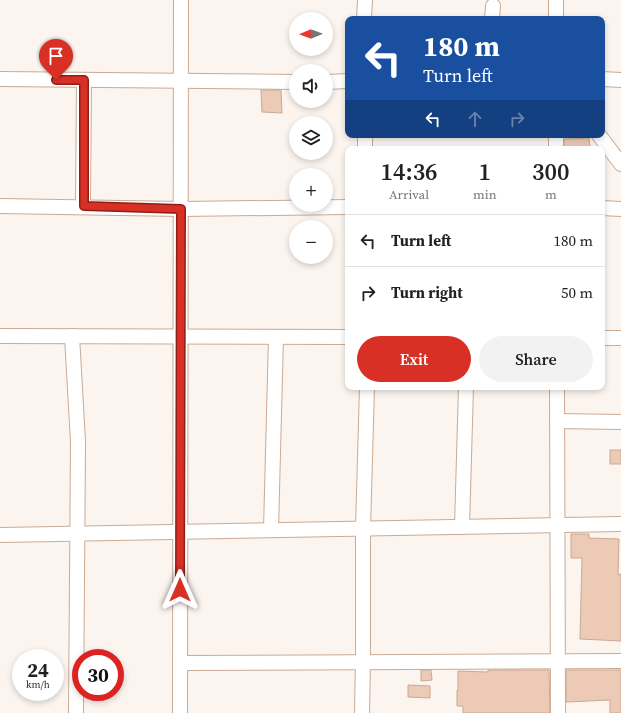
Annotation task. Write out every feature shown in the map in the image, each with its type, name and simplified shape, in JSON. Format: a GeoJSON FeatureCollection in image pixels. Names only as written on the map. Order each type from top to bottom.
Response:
{"type":"FeatureCollection","features":[{"type":"Feature","properties":{"kind":"street"},"geometry":{"type":"LineString","coordinates":[[180,713],[181,0]]}},
{"type":"Feature","properties":{"kind":"street"},"geometry":{"type":"LineString","coordinates":[[364,0],[364,16]]}},
{"type":"Feature","properties":{"kind":"street"},"geometry":{"type":"LineString","coordinates":[[556,0],[556,16]]}},
{"type":"Feature","properties":{"kind":"street"},"geometry":{"type":"LineString","coordinates":[[0,79],[289,82]]}},
{"type":"Feature","properties":{"kind":"street"},"geometry":{"type":"LineString","coordinates":[[605,79],[621,80]]}},
{"type":"Feature","properties":{"kind":"street"},"geometry":{"type":"LineString","coordinates":[[84,80],[84,206]]}},
{"type":"Feature","properties":{"kind":"street"},"geometry":{"type":"LineString","coordinates":[[333,82],[345,82]]}},
{"type":"Feature","properties":{"kind":"street"},"geometry":{"type":"LineString","coordinates":[[601,138],[621,164]]}},
{"type":"Feature","properties":{"kind":"street"},"geometry":{"type":"LineString","coordinates":[[0,206],[84,206],[181,209],[345,207]]}},
{"type":"Feature","properties":{"kind":"street"},"geometry":{"type":"LineString","coordinates":[[605,208],[621,209]]}},
{"type":"Feature","properties":{"kind":"street"},"geometry":{"type":"LineString","coordinates":[[0,336],[345,337]]}},
{"type":"Feature","properties":{"kind":"street"},"geometry":{"type":"LineString","coordinates":[[72,336],[78,442],[76,534],[76,713]]}},
{"type":"Feature","properties":{"kind":"street"},"geometry":{"type":"LineString","coordinates":[[271,530],[276,337]]}},
{"type":"Feature","properties":{"kind":"street"},"geometry":{"type":"LineString","coordinates":[[605,338],[621,338]]}},
{"type":"Feature","properties":{"kind":"street"},"geometry":{"type":"LineString","coordinates":[[362,713],[363,529],[367,390]]}},
{"type":"Feature","properties":{"kind":"street"},"geometry":{"type":"LineString","coordinates":[[462,527],[466,390]]}},
{"type":"Feature","properties":{"kind":"street"},"geometry":{"type":"LineString","coordinates":[[557,390],[558,713]]}},
{"type":"Feature","properties":{"kind":"street"},"geometry":{"type":"LineString","coordinates":[[557,420],[621,422]]}},
{"type":"Feature","properties":{"kind":"street"},"geometry":{"type":"LineString","coordinates":[[0,535],[621,524]]}},
{"type":"Feature","properties":{"kind":"street"},"geometry":{"type":"LineString","coordinates":[[180,663],[621,661]]}},
{"type":"Feature","properties":{"kind":"building"},"geometry":{"type":"Polygon","coordinates":[[[261,90],[281,90],[282,113],[262,112],[261,90]]]}},
{"type":"Feature","properties":{"kind":"building"},"geometry":{"type":"Polygon","coordinates":[[[589,138],[590,146],[564,146],[564,139],[589,138]]]}},
{"type":"Feature","properties":{"kind":"building"},"geometry":{"type":"Polygon","coordinates":[[[610,450],[621,450],[621,464],[610,464],[610,450]]]}},
{"type":"Feature","properties":{"kind":"building"},"geometry":{"type":"Polygon","coordinates":[[[571,534],[589,534],[589,538],[619,539],[618,575],[621,574],[621,641],[580,639],[582,558],[571,558],[571,534]]]}},
{"type":"Feature","properties":{"kind":"building"},"geometry":{"type":"Polygon","coordinates":[[[421,670],[431,670],[432,680],[421,681],[421,670]]]}},
{"type":"Feature","properties":{"kind":"building"},"geometry":{"type":"Polygon","coordinates":[[[488,670],[549,670],[550,713],[463,713],[463,706],[457,706],[458,671],[488,672],[488,670]]]}},
{"type":"Feature","properties":{"kind":"building"},"geometry":{"type":"Polygon","coordinates":[[[566,670],[621,670],[621,713],[610,713],[610,700],[566,702],[566,670]]]}},
{"type":"Feature","properties":{"kind":"building"},"geometry":{"type":"Polygon","coordinates":[[[408,685],[430,686],[430,698],[408,697],[408,685]]]}},
{"type":"Feature","properties":{"kind":"route"},"geometry":{"type":"LineString","coordinates":[[56,80],[84,80],[84,206],[181,209],[180,590]]}}]}
